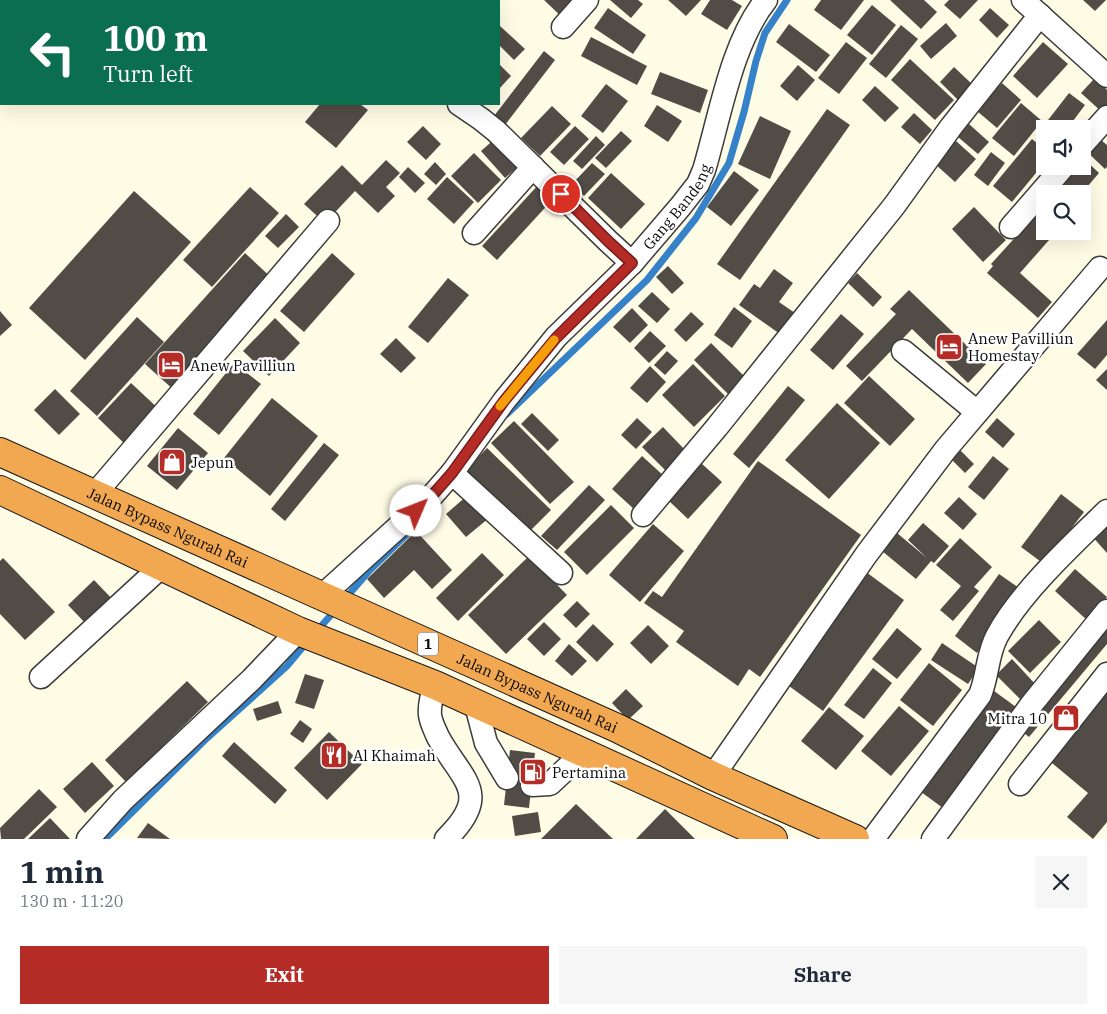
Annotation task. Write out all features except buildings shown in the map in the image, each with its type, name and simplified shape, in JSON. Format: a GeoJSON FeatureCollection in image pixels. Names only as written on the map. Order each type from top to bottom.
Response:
{"type":"FeatureCollection","features":[{"type":"Feature","properties":{"kind":"highway","name":"Jalan Bypass Ngurah Rai"},"geometry":{"type":"LineString","coordinates":[[0,452],[617,728],[713,776],[855,839]]}},
{"type":"Feature","properties":{"kind":"highway","name":"1"},"geometry":{"type":"LineString","coordinates":[[0,490],[298,631],[434,685],[650,782],[740,832],[773,839]]}},
{"type":"Feature","properties":{"kind":"highway"},"geometry":{"type":"LineString","coordinates":[[221,593],[236,559]]}},
{"type":"Feature","properties":{"kind":"street"},"geometry":{"type":"LineString","coordinates":[[563,27],[587,0]]}},
{"type":"Feature","properties":{"kind":"street","name":"Gang Bandeng"},"geometry":{"type":"LineString","coordinates":[[322,596],[430,498],[452,473],[504,401],[556,338],[632,263],[698,184],[704,170],[738,53],[758,10],[766,0]]}},
{"type":"Feature","properties":{"kind":"street"},"geometry":{"type":"LineString","coordinates":[[1024,0],[1107,76]]}},
{"type":"Feature","properties":{"kind":"street"},"geometry":{"type":"LineString","coordinates":[[643,515],[894,206],[951,127],[1040,15]]}},
{"type":"Feature","properties":{"kind":"street"},"geometry":{"type":"LineString","coordinates":[[460,105],[481,119],[632,263]]}},
{"type":"Feature","properties":{"kind":"street"},"geometry":{"type":"LineString","coordinates":[[1091,135],[1107,117]]}},
{"type":"Feature","properties":{"kind":"street"},"geometry":{"type":"LineString","coordinates":[[474,233],[533,167]]}},
{"type":"Feature","properties":{"kind":"street"},"geometry":{"type":"LineString","coordinates":[[1011,227],[1056,175]]}},
{"type":"Feature","properties":{"kind":"street"},"geometry":{"type":"LineString","coordinates":[[94,495],[328,221]]}},
{"type":"Feature","properties":{"kind":"street"},"geometry":{"type":"LineString","coordinates":[[713,776],[866,555],[946,448],[1100,268]]}},
{"type":"Feature","properties":{"kind":"street"},"geometry":{"type":"LineString","coordinates":[[903,351],[977,412]]}},
{"type":"Feature","properties":{"kind":"street"},"geometry":{"type":"LineString","coordinates":[[452,473],[561,573]]}},
{"type":"Feature","properties":{"kind":"street"},"geometry":{"type":"LineString","coordinates":[[873,839],[980,695],[990,654],[998,635],[1019,604],[1107,511]]}},
{"type":"Feature","properties":{"kind":"street"},"geometry":{"type":"LineString","coordinates":[[41,678],[162,566]]}},
{"type":"Feature","properties":{"kind":"street"},"geometry":{"type":"LineString","coordinates":[[934,839],[1031,705],[1107,610]]}},
{"type":"Feature","properties":{"kind":"street"},"geometry":{"type":"LineString","coordinates":[[88,839],[123,800],[252,679],[298,631]]}},
{"type":"Feature","properties":{"kind":"street"},"geometry":{"type":"LineString","coordinates":[[1020,784],[1107,674]]}},
{"type":"Feature","properties":{"kind":"street"},"geometry":{"type":"LineString","coordinates":[[434,685],[430,700],[431,721],[444,748],[467,781],[471,795],[465,817],[446,839]]}},
{"type":"Feature","properties":{"kind":"street"},"geometry":{"type":"LineString","coordinates":[[476,705],[486,744],[507,778]]}},
{"type":"Feature","properties":{"kind":"street"},"geometry":{"type":"LineString","coordinates":[[532,785],[550,784],[583,753]]}},
{"type":"Feature","properties":{"kind":"waterway"},"geometry":{"type":"LineString","coordinates":[[507,414],[647,280],[696,218],[729,163],[765,33],[787,0]]}},
{"type":"Feature","properties":{"kind":"waterway"},"geometry":{"type":"LineString","coordinates":[[344,600],[370,570],[407,534]]}},
{"type":"Feature","properties":{"kind":"waterway"},"geometry":{"type":"LineString","coordinates":[[316,632],[337,608]]}},
{"type":"Feature","properties":{"kind":"waterway"},"geometry":{"type":"LineString","coordinates":[[105,839],[205,740],[287,666],[307,642]]}},
{"type":"Feature","properties":{"kind":"slow traffic"},"geometry":{"type":"LineString","coordinates":[[500,406],[554,340]]}},
{"type":"Feature","properties":{"kind":"place","name":"Anew Pavilliun Homestay"},"geometry":{"type":"Point","coordinates":[949,347]}},
{"type":"Feature","properties":{"kind":"place","name":"Anew Pavilliun"},"geometry":{"type":"Point","coordinates":[171,365]}},
{"type":"Feature","properties":{"kind":"place","name":"Jepun"},"geometry":{"type":"Point","coordinates":[172,462]}},
{"type":"Feature","properties":{"kind":"place","name":"Mitra 10"},"geometry":{"type":"Point","coordinates":[1066,718]}},
{"type":"Feature","properties":{"kind":"place","name":"Al Khaimah"},"geometry":{"type":"Point","coordinates":[334,755]}},
{"type":"Feature","properties":{"kind":"place","name":"Pertamina"},"geometry":{"type":"Point","coordinates":[533,772]}},
{"type":"Feature","properties":{"kind":"route"},"geometry":{"type":"LineString","coordinates":[[416,511],[452,473],[504,401],[556,338],[632,263],[561,194]]}}]}
